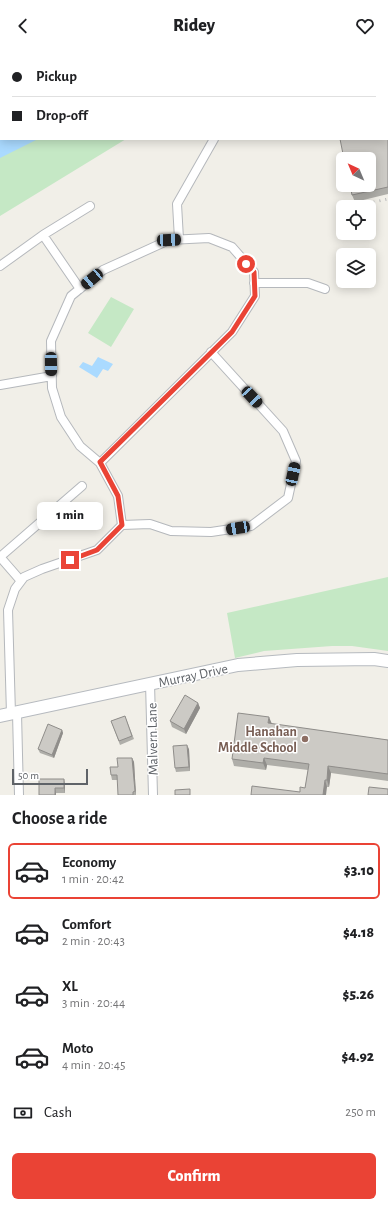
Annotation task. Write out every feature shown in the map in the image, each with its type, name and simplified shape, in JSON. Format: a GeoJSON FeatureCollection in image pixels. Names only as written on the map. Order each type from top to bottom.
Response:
{"type":"FeatureCollection","features":[{"type":"Feature","properties":{"kind":"street"},"geometry":{"type":"LineString","coordinates":[[179,239],[177,204],[213,140]]}},
{"type":"Feature","properties":{"kind":"street"},"geometry":{"type":"LineString","coordinates":[[0,266],[90,206]]}},
{"type":"Feature","properties":{"kind":"street"},"geometry":{"type":"LineString","coordinates":[[43,236],[80,289]]}},
{"type":"Feature","properties":{"kind":"street"},"geometry":{"type":"LineString","coordinates":[[100,462],[232,332],[255,296],[254,272],[232,247],[209,238],[169,240],[103,270],[71,296],[51,341],[52,388],[61,417],[80,446],[100,462],[118,496],[122,525]]}},
{"type":"Feature","properties":{"kind":"street"},"geometry":{"type":"LineString","coordinates":[[254,282],[308,283],[325,288]]}},
{"type":"Feature","properties":{"kind":"street"},"geometry":{"type":"LineString","coordinates":[[19,795],[9,714],[8,610],[15,589],[24,577],[42,569],[97,550],[122,525],[150,524],[171,531],[205,532],[251,526],[288,498],[296,462],[282,431],[211,352]]}},
{"type":"Feature","properties":{"kind":"street"},"geometry":{"type":"LineString","coordinates":[[0,384],[52,376]]}},
{"type":"Feature","properties":{"kind":"street"},"geometry":{"type":"LineString","coordinates":[[21,581],[0,557],[82,486]]}},
{"type":"Feature","properties":{"kind":"street","name":"Murray Drive"},"geometry":{"type":"LineString","coordinates":[[9,714],[238,665],[296,660],[374,659],[388,661]]}},
{"type":"Feature","properties":{"kind":"street","name":"Malvern Lane"},"geometry":{"type":"LineString","coordinates":[[150,684],[153,795]]}},
{"type":"Feature","properties":{"kind":"green space"},"geometry":{"type":"Polygon","coordinates":[[[0,140],[124,140],[0,216],[0,140]]]}},
{"type":"Feature","properties":{"kind":"green space"},"geometry":{"type":"Polygon","coordinates":[[[111,297],[134,309],[111,347],[88,333],[111,297]]]}},
{"type":"Feature","properties":{"kind":"green space"},"geometry":{"type":"Polygon","coordinates":[[[388,577],[388,651],[352,646],[332,646],[264,651],[235,658],[227,613],[388,577]]]}},
{"type":"Feature","properties":{"kind":"water"},"geometry":{"type":"Polygon","coordinates":[[[0,140],[36,140],[0,158],[0,140]]]}},
{"type":"Feature","properties":{"kind":"water"},"geometry":{"type":"Polygon","coordinates":[[[98,357],[113,364],[108,371],[103,369],[97,378],[79,367],[83,362],[92,366],[98,357]]]}},
{"type":"Feature","properties":{"kind":"building"},"geometry":{"type":"Polygon","coordinates":[[[340,140],[388,140],[388,187],[376,190],[376,152],[343,152],[340,140]]]}},
{"type":"Feature","properties":{"kind":"building"},"geometry":{"type":"Polygon","coordinates":[[[351,192],[366,192],[352,195],[351,192]]]}},
{"type":"Feature","properties":{"kind":"building"},"geometry":{"type":"Polygon","coordinates":[[[185,695],[198,703],[184,729],[170,721],[185,695]]]}},
{"type":"Feature","properties":{"kind":"building"},"geometry":{"type":"Polygon","coordinates":[[[238,713],[269,717],[268,723],[388,740],[388,774],[328,766],[327,780],[325,780],[323,795],[251,795],[252,786],[300,792],[300,787],[305,788],[309,764],[264,758],[263,763],[232,759],[238,713]]]}},
{"type":"Feature","properties":{"kind":"building"},"geometry":{"type":"Polygon","coordinates":[[[125,716],[132,736],[119,741],[111,721],[125,716]]]}},
{"type":"Feature","properties":{"kind":"building"},"geometry":{"type":"Polygon","coordinates":[[[48,724],[62,730],[52,755],[38,749],[48,724]]]}},
{"type":"Feature","properties":{"kind":"building"},"geometry":{"type":"Polygon","coordinates":[[[187,745],[189,767],[175,768],[173,746],[187,745]]]}},
{"type":"Feature","properties":{"kind":"building"},"geometry":{"type":"Polygon","coordinates":[[[117,758],[132,758],[135,791],[133,792],[133,795],[118,795],[117,775],[111,775],[110,767],[118,767],[117,758]]]}},
{"type":"Feature","properties":{"kind":"building"},"geometry":{"type":"Polygon","coordinates":[[[39,779],[64,779],[64,788],[55,788],[55,795],[39,795],[39,779]]]}},
{"type":"Feature","properties":{"kind":"building"},"geometry":{"type":"Polygon","coordinates":[[[369,787],[388,789],[388,795],[368,795],[369,787]]]}},
{"type":"Feature","properties":{"kind":"building"},"geometry":{"type":"Polygon","coordinates":[[[190,789],[190,795],[175,795],[175,790],[190,789]]]}},
{"type":"Feature","properties":{"kind":"railway"},"geometry":{"type":"LineString","coordinates":[[376,202],[388,199]]}},
{"type":"Feature","properties":{"kind":"place","name":"Hanahan Middle School"},"geometry":{"type":"Point","coordinates":[305,739]}},
{"type":"Feature","properties":{"kind":"route"},"geometry":{"type":"LineString","coordinates":[[70,560],[97,550],[122,525],[118,496],[100,462],[113,451],[232,332],[255,296],[254,272],[246,264]]}}]}
